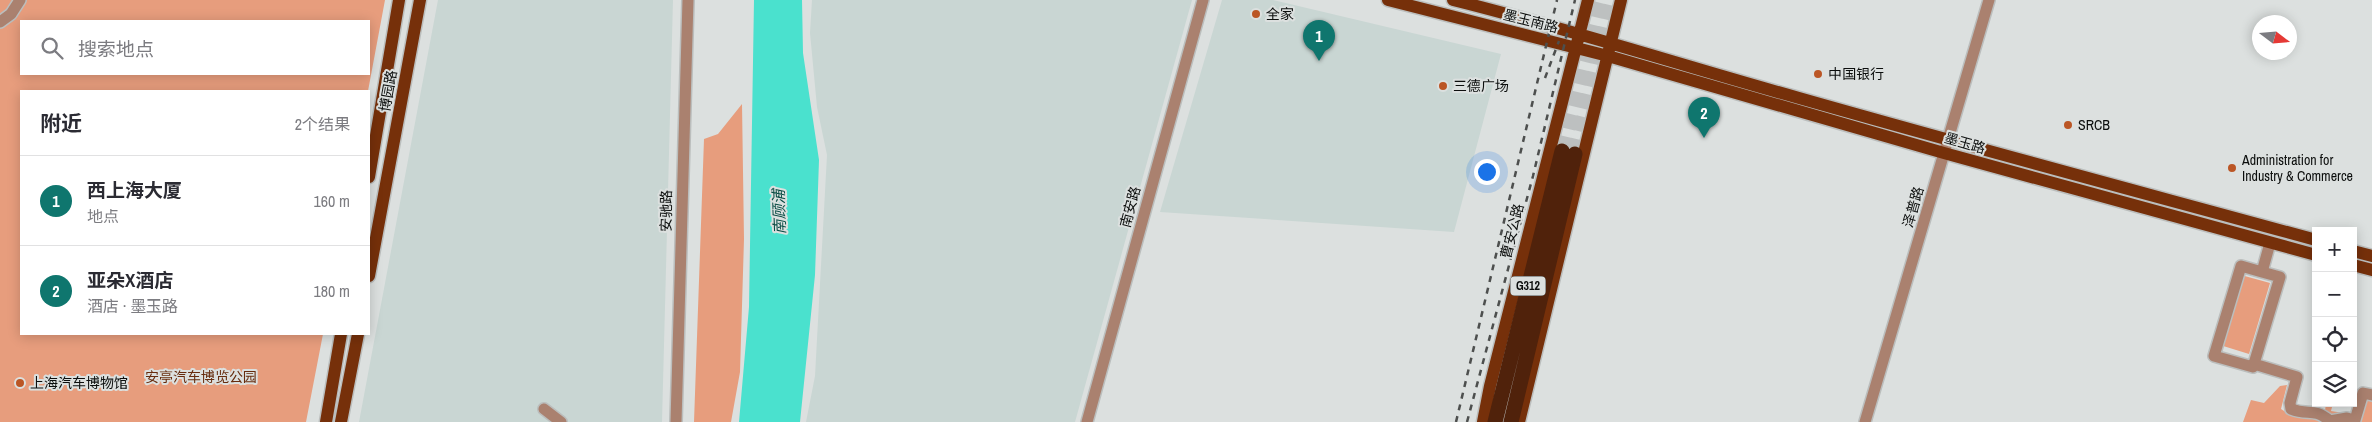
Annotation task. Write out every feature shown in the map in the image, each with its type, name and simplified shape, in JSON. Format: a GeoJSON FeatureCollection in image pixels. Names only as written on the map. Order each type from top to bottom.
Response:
{"type":"FeatureCollection","features":[{"type":"Feature","properties":{"kind":"highway","name":"G312"},"geometry":{"type":"LineString","coordinates":[[1495,422],[1569,152],[1510,422]]}},
{"type":"Feature","properties":{"kind":"main road","name":"博园路"},"geometry":{"type":"LineString","coordinates":[[370,171],[400,0]]}},
{"type":"Feature","properties":{"kind":"main road","name":"博园路"},"geometry":{"type":"LineString","coordinates":[[370,271],[420,0]]}},
{"type":"Feature","properties":{"kind":"main road","name":"墨玉南路"},"geometry":{"type":"LineString","coordinates":[[1388,0],[1608,56]]}},
{"type":"Feature","properties":{"kind":"main road","name":"墨玉南路"},"geometry":{"type":"LineString","coordinates":[[1453,0],[1612,42]]}},
{"type":"Feature","properties":{"kind":"main road"},"geometry":{"type":"LineString","coordinates":[[1579,34],[1588,0]]}},
{"type":"Feature","properties":{"kind":"main road"},"geometry":{"type":"LineString","coordinates":[[1519,422],[1621,0]]}},
{"type":"Feature","properties":{"kind":"main road","name":"曹安公路"},"geometry":{"type":"LineString","coordinates":[[1483,422],[1494,368],[1579,34]]}},
{"type":"Feature","properties":{"kind":"main road","name":"墨玉路"},"geometry":{"type":"LineString","coordinates":[[1612,42],[1946,147],[2312,254]]}},
{"type":"Feature","properties":{"kind":"main road","name":"墨玉路"},"geometry":{"type":"LineString","coordinates":[[1608,56],[1946,147],[2312,239]]}},
{"type":"Feature","properties":{"kind":"main road"},"geometry":{"type":"LineString","coordinates":[[2357,252],[2372,256]]}},
{"type":"Feature","properties":{"kind":"main road"},"geometry":{"type":"LineString","coordinates":[[2357,266],[2372,270]]}},
{"type":"Feature","properties":{"kind":"main road"},"geometry":{"type":"LineString","coordinates":[[326,422],[341,335]]}},
{"type":"Feature","properties":{"kind":"main road"},"geometry":{"type":"LineString","coordinates":[[341,422],[358,335]]}},
{"type":"Feature","properties":{"kind":"street"},"geometry":{"type":"LineString","coordinates":[[0,22],[11,14],[20,0]]}},
{"type":"Feature","properties":{"kind":"street","name":"安驰路"},"geometry":{"type":"LineString","coordinates":[[676,422],[688,0]]}},
{"type":"Feature","properties":{"kind":"street","name":"南安路"},"geometry":{"type":"LineString","coordinates":[[1087,422],[1203,0]]}},
{"type":"Feature","properties":{"kind":"street","name":"泽普路"},"geometry":{"type":"LineString","coordinates":[[1865,422],[1989,0]]}},
{"type":"Feature","properties":{"kind":"street"},"geometry":{"type":"LineString","coordinates":[[2262,272],[2270,242]]}},
{"type":"Feature","properties":{"kind":"street"},"geometry":{"type":"LineString","coordinates":[[2241,266],[2262,272],[2280,277],[2253,367],[2214,356],[2241,266]]}},
{"type":"Feature","properties":{"kind":"street"},"geometry":{"type":"LineString","coordinates":[[2254,364],[2298,377],[2290,403],[2291,409],[2301,413],[2319,408],[2330,421],[2347,418],[2355,420],[2363,393],[2372,395]]}},
{"type":"Feature","properties":{"kind":"street"},"geometry":{"type":"LineString","coordinates":[[544,409],[561,422]]}},
{"type":"Feature","properties":{"kind":"shaded area"},"geometry":{"type":"Polygon","coordinates":[[[438,0],[673,0],[662,422],[359,422],[438,0]]]}},
{"type":"Feature","properties":{"kind":"shaded area"},"geometry":{"type":"Polygon","coordinates":[[[812,0],[1192,0],[1075,422],[806,422],[815,376],[827,155],[817,107],[810,33],[812,0]]]}},
{"type":"Feature","properties":{"kind":"shaded area"},"geometry":{"type":"Polygon","coordinates":[[[1222,0],[1273,0],[1501,54],[1454,232],[1160,212],[1222,0]]]}},
{"type":"Feature","properties":{"kind":"green space","name":"安亭汽车博览公园"},"geometry":{"type":"Polygon","coordinates":[[[0,0],[385,0],[368,90],[20,90],[20,335],[323,335],[306,422],[0,422],[0,0]]]}},
{"type":"Feature","properties":{"kind":"green space"},"geometry":{"type":"Polygon","coordinates":[[[742,104],[744,239],[740,372],[731,422],[694,422],[704,139],[718,134],[742,104]]]}},
{"type":"Feature","properties":{"kind":"green space"},"geometry":{"type":"Polygon","coordinates":[[[2241,275],[2270,283],[2249,354],[2220,345],[2241,275]]]}},
{"type":"Feature","properties":{"kind":"green space"},"geometry":{"type":"Polygon","coordinates":[[[2287,385],[2281,409],[2292,416],[2316,417],[2325,411],[2326,407],[2332,407],[2331,411],[2356,415],[2362,396],[2372,398],[2372,422],[2243,422],[2251,400],[2264,403],[2280,386],[2287,385]]]}},
{"type":"Feature","properties":{"kind":"water","name":"南顾浦"},"geometry":{"type":"Polygon","coordinates":[[[754,0],[802,0],[803,53],[819,160],[815,275],[800,422],[739,422],[749,307],[754,0]]]}},
{"type":"Feature","properties":{"kind":"tunnel"},"geometry":{"type":"LineString","coordinates":[[1562,151],[1599,0]]}},
{"type":"Feature","properties":{"kind":"tunnel"},"geometry":{"type":"LineString","coordinates":[[1575,154],[1613,0]]}},
{"type":"Feature","properties":{"kind":"railway"},"geometry":{"type":"LineString","coordinates":[[1456,422],[1557,0]]}},
{"type":"Feature","properties":{"kind":"railway"},"geometry":{"type":"LineString","coordinates":[[1467,422],[1533,176],[1575,0]]}},
{"type":"Feature","properties":{"kind":"railway"},"geometry":{"type":"LineString","coordinates":[[1545,78],[1559,41]]}},
{"type":"Feature","properties":{"kind":"place","name":"全家"},"geometry":{"type":"Point","coordinates":[1256,14]}},
{"type":"Feature","properties":{"kind":"place","name":"西上海大厦"},"geometry":{"type":"Point","coordinates":[1319,61]}},
{"type":"Feature","properties":{"kind":"place","name":"中国银行"},"geometry":{"type":"Point","coordinates":[1818,74]}},
{"type":"Feature","properties":{"kind":"place","name":"三德广场"},"geometry":{"type":"Point","coordinates":[1443,86]}},
{"type":"Feature","properties":{"kind":"place","name":"SRCB"},"geometry":{"type":"Point","coordinates":[2068,125]}},
{"type":"Feature","properties":{"kind":"place","name":"亚朵X酒店"},"geometry":{"type":"Point","coordinates":[1704,138]}},
{"type":"Feature","properties":{"kind":"place","name":"Administration for Industry & Commerce"},"geometry":{"type":"Point","coordinates":[2232,168]}},
{"type":"Feature","properties":{"kind":"place","name":"上海汽车博物馆"},"geometry":{"type":"Point","coordinates":[20,383]}}]}
